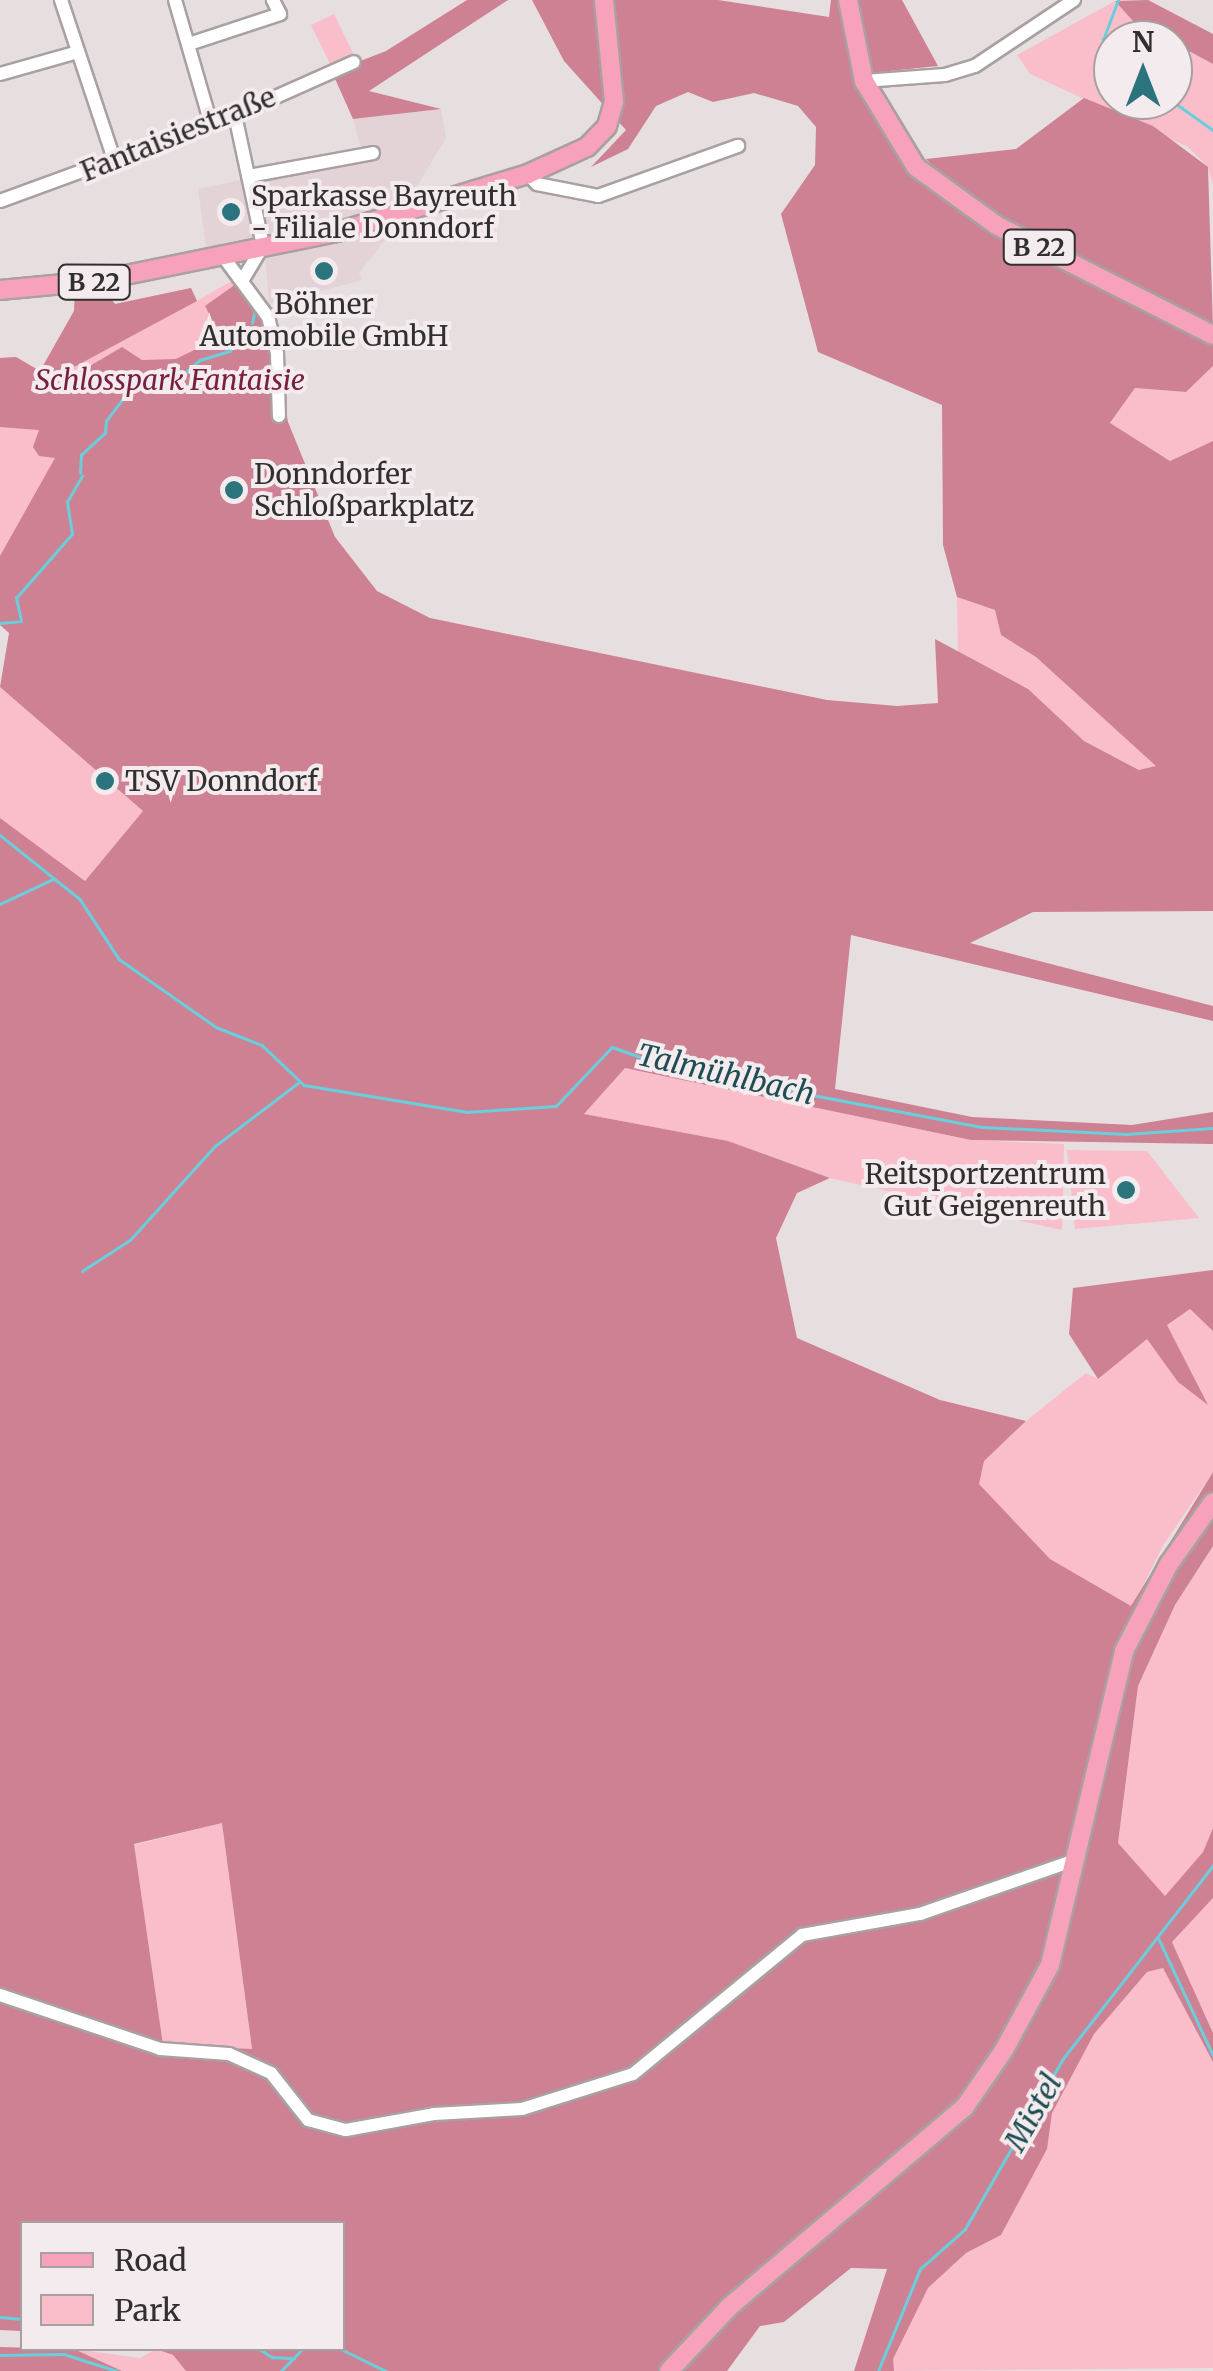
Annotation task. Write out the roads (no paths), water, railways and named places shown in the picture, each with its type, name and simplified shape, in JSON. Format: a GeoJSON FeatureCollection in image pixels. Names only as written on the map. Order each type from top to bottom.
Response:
{"type":"FeatureCollection","features":[{"type":"Feature","properties":{"kind":"main road","name":"B 22"},"geometry":{"type":"LineString","coordinates":[[0,290],[96,281],[382,220],[528,174],[587,147],[607,126],[614,90],[604,0]]}},
{"type":"Feature","properties":{"kind":"main road","name":"B 22"},"geometry":{"type":"LineString","coordinates":[[848,0],[864,81],[916,167],[951,198],[1213,335]]}},
{"type":"Feature","properties":{"kind":"main road"},"geometry":{"type":"LineString","coordinates":[[669,2371],[729,2307],[964,2108],[1050,1964],[1078,1859],[1105,1712],[1124,1651],[1150,1594],[1213,1502]]}},
{"type":"Feature","properties":{"kind":"street"},"geometry":{"type":"LineString","coordinates":[[62,0],[116,162]]}},
{"type":"Feature","properties":{"kind":"street"},"geometry":{"type":"LineString","coordinates":[[175,0],[211,124]]}},
{"type":"Feature","properties":{"kind":"street"},"geometry":{"type":"LineString","coordinates":[[190,44],[280,14],[273,0]]}},
{"type":"Feature","properties":{"kind":"street"},"geometry":{"type":"LineString","coordinates":[[864,81],[945,76],[975,66],[1074,0]]}},
{"type":"Feature","properties":{"kind":"street"},"geometry":{"type":"LineString","coordinates":[[0,74],[78,52]]}},
{"type":"Feature","properties":{"kind":"street","name":"Fantaisiestraße"},"geometry":{"type":"LineString","coordinates":[[0,201],[116,162],[354,62]]}},
{"type":"Feature","properties":{"kind":"street"},"geometry":{"type":"LineString","coordinates":[[235,115],[264,246],[243,278]]}},
{"type":"Feature","properties":{"kind":"street"},"geometry":{"type":"LineString","coordinates":[[528,174],[537,184],[598,196],[738,146]]}},
{"type":"Feature","properties":{"kind":"street"},"geometry":{"type":"LineString","coordinates":[[249,176],[373,154]]}},
{"type":"Feature","properties":{"kind":"street"},"geometry":{"type":"LineString","coordinates":[[222,255],[243,278],[272,328],[279,416]]}},
{"type":"Feature","properties":{"kind":"street"},"geometry":{"type":"LineString","coordinates":[[0,1995],[160,2048],[229,2054],[271,2073],[308,2120],[346,2130],[434,2114],[522,2109],[633,2074],[802,1935],[920,1914],[1078,1859]]}},
{"type":"Feature","properties":{"kind":"waterway"},"geometry":{"type":"LineString","coordinates":[[1110,20],[1118,0]]}},
{"type":"Feature","properties":{"kind":"waterway"},"geometry":{"type":"LineString","coordinates":[[1193,116],[1213,130]]}},
{"type":"Feature","properties":{"kind":"waterway"},"geometry":{"type":"LineString","coordinates":[[252,323],[255,310]]}},
{"type":"Feature","properties":{"kind":"waterway"},"geometry":{"type":"LineString","coordinates":[[125,394],[134,387],[166,389],[200,360],[230,351],[244,329]]}},
{"type":"Feature","properties":{"kind":"waterway"},"geometry":{"type":"LineString","coordinates":[[80,473],[81,455],[105,433],[106,421],[124,397]]}},
{"type":"Feature","properties":{"kind":"waterway"},"geometry":{"type":"LineString","coordinates":[[0,623],[21,621],[16,598],[72,534],[67,502],[82,476]]}},
{"type":"Feature","properties":{"kind":"waterway","name":"Talmühlbach"},"geometry":{"type":"LineString","coordinates":[[0,835],[80,899],[119,959],[216,1027],[262,1045],[304,1085],[467,1112],[556,1106],[612,1047],[675,1069],[983,1127],[1126,1134],[1213,1128]]}},
{"type":"Feature","properties":{"kind":"waterway"},"geometry":{"type":"LineString","coordinates":[[0,904],[53,879]]}},
{"type":"Feature","properties":{"kind":"waterway"},"geometry":{"type":"LineString","coordinates":[[82,1271],[130,1240],[215,1146],[298,1083]]}},
{"type":"Feature","properties":{"kind":"waterway","name":"Mistel"},"geometry":{"type":"LineString","coordinates":[[878,2371],[920,2269],[965,2229],[1062,2060],[1213,1865]]}},
{"type":"Feature","properties":{"kind":"waterway"},"geometry":{"type":"LineString","coordinates":[[1159,1939],[1213,2055]]}},
{"type":"Feature","properties":{"kind":"waterway"},"geometry":{"type":"LineString","coordinates":[[0,2317],[20,2319]]}},
{"type":"Feature","properties":{"kind":"waterway"},"geometry":{"type":"LineString","coordinates":[[263,2351],[272,2357],[294,2358]]}},
{"type":"Feature","properties":{"kind":"waterway"},"geometry":{"type":"LineString","coordinates":[[281,2371],[300,2351]]}},
{"type":"Feature","properties":{"kind":"waterway"},"geometry":{"type":"LineString","coordinates":[[345,2351],[386,2371]]}},
{"type":"Feature","properties":{"kind":"waterway"},"geometry":{"type":"LineString","coordinates":[[0,2355],[64,2354],[117,2371]]}},
{"type":"Feature","properties":{"kind":"place","name":"Sparkasse Bayreuth - Filiale Donndorf"},"geometry":{"type":"Point","coordinates":[231,212]}},
{"type":"Feature","properties":{"kind":"place","name":"Böhner Automobile GmbH"},"geometry":{"type":"Point","coordinates":[324,271]}},
{"type":"Feature","properties":{"kind":"place","name":"Donndorfer Schloßparkplatz"},"geometry":{"type":"Point","coordinates":[234,490]}},
{"type":"Feature","properties":{"kind":"place","name":"TSV Donndorf"},"geometry":{"type":"Point","coordinates":[105,781]}},
{"type":"Feature","properties":{"kind":"place","name":"Reitsportzentrum Gut Geigenreuth"},"geometry":{"type":"Point","coordinates":[1126,1190]}},
{"type":"Feature","properties":{"kind":"park label","name":"Schlosspark Fantaisie"},"geometry":{"type":"Point","coordinates":[170,380]}}]}
